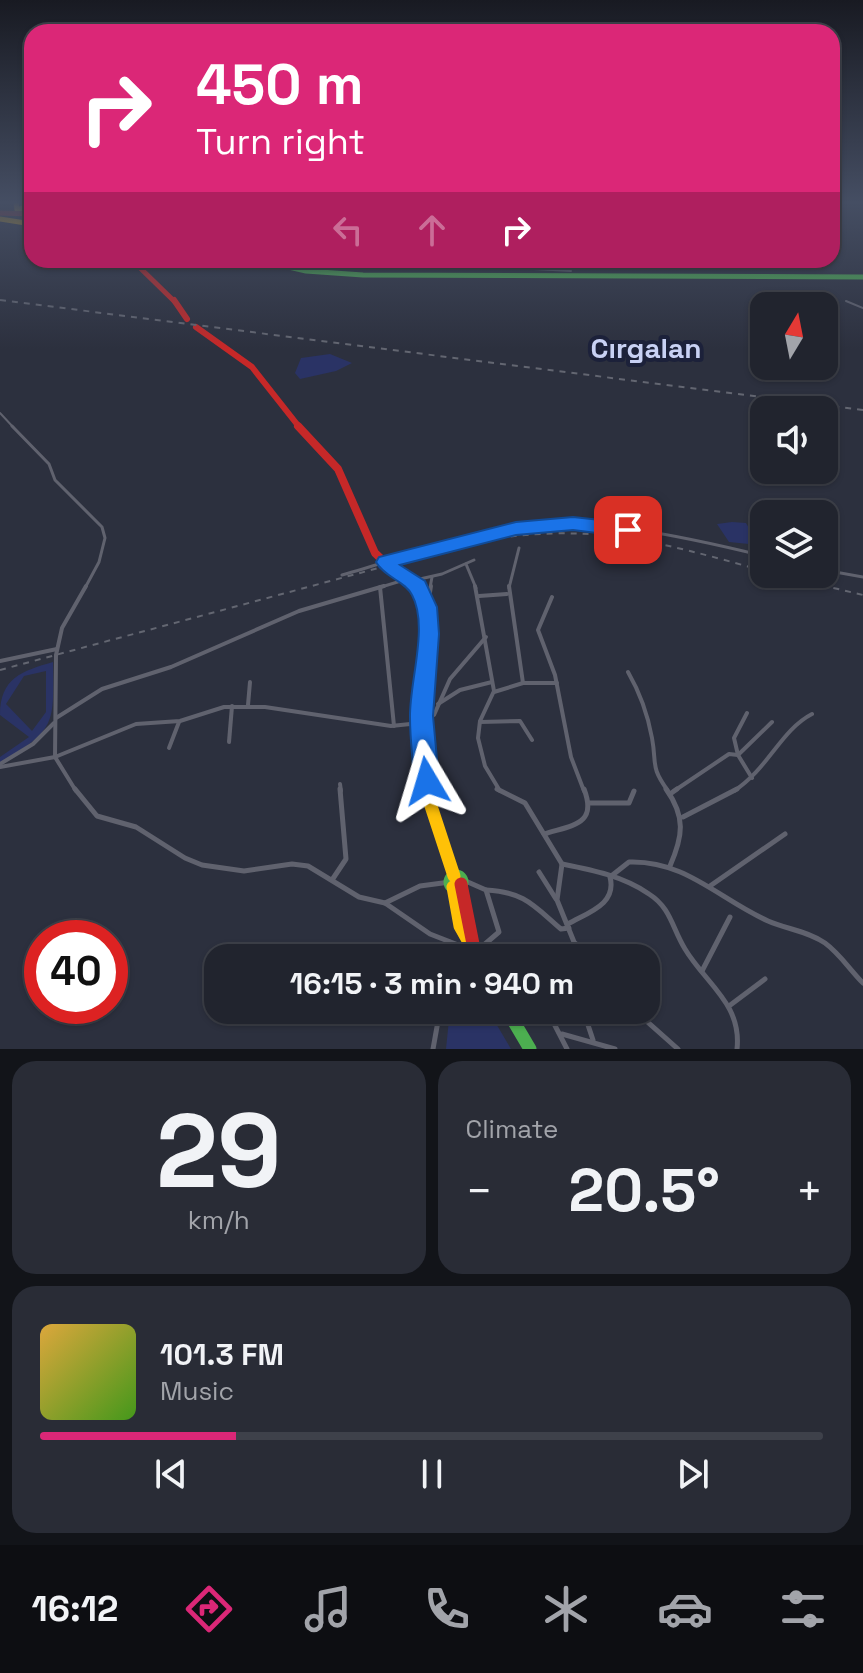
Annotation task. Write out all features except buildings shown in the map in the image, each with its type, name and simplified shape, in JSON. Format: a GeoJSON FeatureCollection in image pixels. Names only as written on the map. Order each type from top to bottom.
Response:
{"type":"FeatureCollection","features":[{"type":"Feature","properties":{"kind":"main road"},"geometry":{"type":"LineString","coordinates":[[141,268],[167,290],[187,319]]}},
{"type":"Feature","properties":{"kind":"main road"},"geometry":{"type":"LineString","coordinates":[[292,268],[363,275],[863,276]]}},
{"type":"Feature","properties":{"kind":"main road"},"geometry":{"type":"LineString","coordinates":[[301,268],[362,274],[863,276]]}},
{"type":"Feature","properties":{"kind":"main road"},"geometry":{"type":"LineString","coordinates":[[196,327],[252,367],[297,425],[334,463],[375,553],[421,590],[427,607],[429,634],[421,720],[431,806],[474,944]]}},
{"type":"Feature","properties":{"kind":"main road"},"geometry":{"type":"LineString","coordinates":[[515,1024],[530,1049]]}},
{"type":"Feature","properties":{"kind":"street"},"geometry":{"type":"LineString","coordinates":[[515,268],[571,271]]}},
{"type":"Feature","properties":{"kind":"street"},"geometry":{"type":"LineString","coordinates":[[846,301],[863,308]]}},
{"type":"Feature","properties":{"kind":"street"},"geometry":{"type":"LineString","coordinates":[[0,413],[47,462],[55,480],[72,494],[104,532],[99,562],[62,628],[57,649],[55,757],[79,798],[93,813],[142,830],[185,858],[210,867],[233,870],[303,865],[365,899],[385,903],[430,934],[454,944]]}},
{"type":"Feature","properties":{"kind":"street"},"geometry":{"type":"LineString","coordinates":[[342,575],[492,533],[573,524],[683,538],[750,553]]}},
{"type":"Feature","properties":{"kind":"street"},"geometry":{"type":"LineString","coordinates":[[519,548],[508,594],[523,683]]}},
{"type":"Feature","properties":{"kind":"street"},"geometry":{"type":"LineString","coordinates":[[0,765],[33,744],[75,703],[102,689],[171,667],[299,611],[380,587],[432,577],[474,560]]}},
{"type":"Feature","properties":{"kind":"street"},"geometry":{"type":"LineString","coordinates":[[466,564],[479,596],[494,692],[480,722],[479,748],[495,788],[522,801],[562,864],[557,900]]}},
{"type":"Feature","properties":{"kind":"street"},"geometry":{"type":"LineString","coordinates":[[838,573],[863,577]]}},
{"type":"Feature","properties":{"kind":"street"},"geometry":{"type":"LineString","coordinates":[[427,607],[432,577]]}},
{"type":"Feature","properties":{"kind":"street"},"geometry":{"type":"LineString","coordinates":[[380,587],[394,726]]}},
{"type":"Feature","properties":{"kind":"street"},"geometry":{"type":"LineString","coordinates":[[479,596],[508,594]]}},
{"type":"Feature","properties":{"kind":"street"},"geometry":{"type":"LineString","coordinates":[[544,834],[581,822],[588,814],[589,803],[571,757],[557,683],[538,630],[552,597]]}},
{"type":"Feature","properties":{"kind":"street"},"geometry":{"type":"LineString","coordinates":[[0,765],[55,757],[136,724],[180,721],[232,706],[248,705],[394,726],[421,720],[434,715],[454,674],[486,637]]}},
{"type":"Feature","properties":{"kind":"street"},"geometry":{"type":"LineString","coordinates":[[0,661],[57,649]]}},
{"type":"Feature","properties":{"kind":"street"},"geometry":{"type":"LineString","coordinates":[[628,672],[635,684],[652,738],[654,772],[682,818],[682,835],[670,866]]}},
{"type":"Feature","properties":{"kind":"street"},"geometry":{"type":"LineString","coordinates":[[248,705],[250,682]]}},
{"type":"Feature","properties":{"kind":"street"},"geometry":{"type":"LineString","coordinates":[[438,704],[460,690],[492,682]]}},
{"type":"Feature","properties":{"kind":"street"},"geometry":{"type":"LineString","coordinates":[[494,692],[523,683],[557,683]]}},
{"type":"Feature","properties":{"kind":"street"},"geometry":{"type":"LineString","coordinates":[[229,742],[232,706]]}},
{"type":"Feature","properties":{"kind":"street"},"geometry":{"type":"LineString","coordinates":[[747,713],[734,735],[738,755],[752,778]]}},
{"type":"Feature","properties":{"kind":"street"},"geometry":{"type":"LineString","coordinates":[[682,818],[752,778],[773,757],[797,724],[812,714]]}},
{"type":"Feature","properties":{"kind":"street"},"geometry":{"type":"LineString","coordinates":[[169,748],[180,721]]}},
{"type":"Feature","properties":{"kind":"street"},"geometry":{"type":"LineString","coordinates":[[480,722],[520,721],[532,740]]}},
{"type":"Feature","properties":{"kind":"street"},"geometry":{"type":"LineString","coordinates":[[738,755],[772,722]]}},
{"type":"Feature","properties":{"kind":"street"},"geometry":{"type":"LineString","coordinates":[[670,794],[729,754],[738,755]]}},
{"type":"Feature","properties":{"kind":"street"},"geometry":{"type":"LineString","coordinates":[[332,880],[346,859],[340,784]]}},
{"type":"Feature","properties":{"kind":"street"},"geometry":{"type":"LineString","coordinates":[[589,803],[629,803],[634,791]]}},
{"type":"Feature","properties":{"kind":"street"},"geometry":{"type":"LineString","coordinates":[[710,886],[785,834]]}},
{"type":"Feature","properties":{"kind":"street"},"geometry":{"type":"LineString","coordinates":[[610,877],[632,861],[670,866],[710,886],[761,918],[817,938],[831,948],[863,983]]}},
{"type":"Feature","properties":{"kind":"street"},"geometry":{"type":"LineString","coordinates":[[562,864],[637,886],[663,905],[684,947],[729,1006],[739,1030],[739,1049]]}},
{"type":"Feature","properties":{"kind":"street"},"geometry":{"type":"LineString","coordinates":[[539,872],[557,900],[576,944]]}},
{"type":"Feature","properties":{"kind":"street"},"geometry":{"type":"LineString","coordinates":[[385,903],[420,886],[456,882],[486,890],[505,890],[547,914],[560,930],[609,900],[613,889],[610,877]]}},
{"type":"Feature","properties":{"kind":"street"},"geometry":{"type":"LineString","coordinates":[[486,890],[499,932],[488,944]]}},
{"type":"Feature","properties":{"kind":"street"},"geometry":{"type":"LineString","coordinates":[[702,971],[730,917]]}},
{"type":"Feature","properties":{"kind":"street"},"geometry":{"type":"LineString","coordinates":[[729,1006],[765,979]]}},
{"type":"Feature","properties":{"kind":"street"},"geometry":{"type":"LineString","coordinates":[[433,1049],[437,1024]]}},
{"type":"Feature","properties":{"kind":"street"},"geometry":{"type":"LineString","coordinates":[[556,1024],[567,1049]]}},
{"type":"Feature","properties":{"kind":"street"},"geometry":{"type":"LineString","coordinates":[[588,1024],[593,1041]]}},
{"type":"Feature","properties":{"kind":"street"},"geometry":{"type":"LineString","coordinates":[[650,1024],[678,1049]]}},
{"type":"Feature","properties":{"kind":"street"},"geometry":{"type":"LineString","coordinates":[[562,1034],[615,1049]]}},
{"type":"Feature","properties":{"kind":"shaded area"},"geometry":{"type":"Polygon","coordinates":[[[330,354],[352,363],[336,371],[300,379],[295,373],[301,358],[330,354]]]}},
{"type":"Feature","properties":{"kind":"shaded area"},"geometry":{"type":"Polygon","coordinates":[[[746,523],[750,530],[750,544],[729,542],[717,524],[746,523]]]}},
{"type":"Feature","properties":{"kind":"shaded area"},"geometry":{"type":"Polygon","coordinates":[[[53,662],[53,699],[48,723],[32,742],[0,763],[0,757],[29,737],[0,715],[4,692],[15,678],[53,662]],[[46,671],[24,676],[6,704],[32,731],[46,712],[46,671]]]}},
{"type":"Feature","properties":{"kind":"shaded area"},"geometry":{"type":"Polygon","coordinates":[[[449,1024],[496,1024],[511,1049],[446,1049],[449,1024]]]}},
{"type":"Feature","properties":{"kind":"railway"},"geometry":{"type":"LineString","coordinates":[[0,300],[863,410]]}},
{"type":"Feature","properties":{"kind":"railway"},"geometry":{"type":"LineString","coordinates":[[0,670],[475,542],[515,536],[552,533],[621,537],[750,567]]}},
{"type":"Feature","properties":{"kind":"railway"},"geometry":{"type":"LineString","coordinates":[[834,588],[863,595]]}},
{"type":"Feature","properties":{"kind":"traffic: fast"},"geometry":{"type":"LineString","coordinates":[[293,268],[363,275],[863,277]]}},
{"type":"Feature","properties":{"kind":"traffic: fast"},"geometry":{"type":"LineString","coordinates":[[456,876],[462,882],[456,888],[450,882],[456,876]]}},
{"type":"Feature","properties":{"kind":"traffic: fast"},"geometry":{"type":"LineString","coordinates":[[515,1024],[530,1049]]}},
{"type":"Feature","properties":{"kind":"traffic: slow"},"geometry":{"type":"LineString","coordinates":[[429,634],[422,742],[431,806],[454,876]]}},
{"type":"Feature","properties":{"kind":"traffic: slow"},"geometry":{"type":"LineString","coordinates":[[453,887],[460,926],[470,944]]}},
{"type":"Feature","properties":{"kind":"traffic: jam"},"geometry":{"type":"LineString","coordinates":[[141,268],[168,292],[187,319]]}},
{"type":"Feature","properties":{"kind":"traffic: jam"},"geometry":{"type":"LineString","coordinates":[[196,327],[252,367],[297,425],[338,469],[375,553],[395,572],[417,584],[423,593],[429,634]]}},
{"type":"Feature","properties":{"kind":"traffic: jam"},"geometry":{"type":"LineString","coordinates":[[461,884],[473,944]]}},
{"type":"Feature","properties":{"kind":"district","name":"Cırgalan"},"geometry":{"type":"Point","coordinates":[646,348]}},
{"type":"Feature","properties":{"kind":"route"},"geometry":{"type":"LineString","coordinates":[[427,781],[421,716],[429,634],[427,607],[418,586],[385,562],[516,529],[573,524],[628,530]]}}]}
